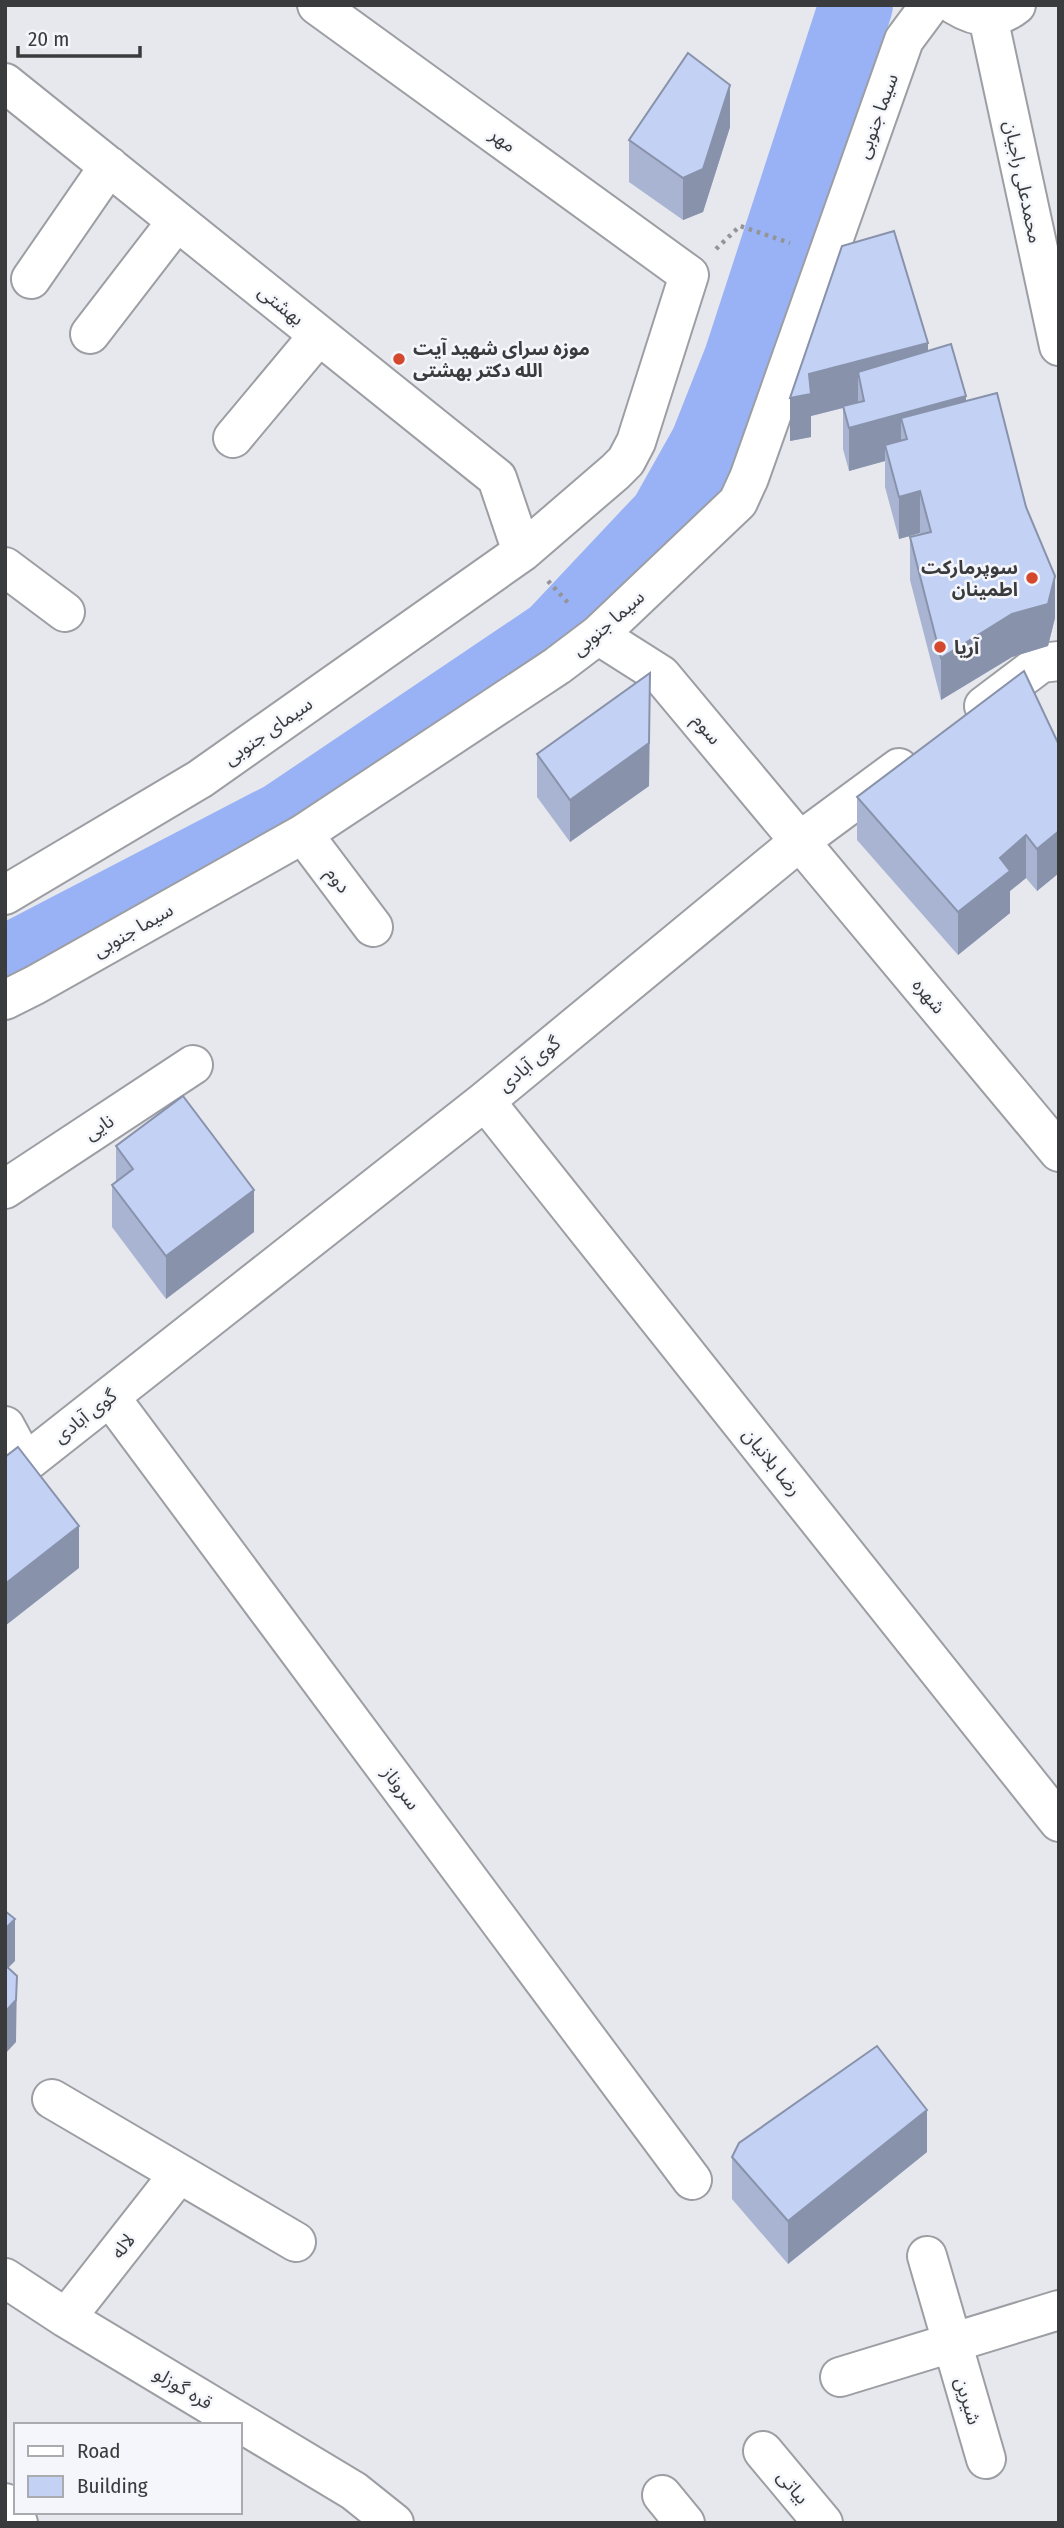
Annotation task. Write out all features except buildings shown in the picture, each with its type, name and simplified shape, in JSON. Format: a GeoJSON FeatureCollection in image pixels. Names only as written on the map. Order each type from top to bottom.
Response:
{"type":"FeatureCollection","features":[{"type":"Feature","properties":{"kind":"street","name":"مهر"},"geometry":{"type":"LineString","coordinates":[[317,5],[689,275],[636,442],[626,461],[522,552]]}},
{"type":"Feature","properties":{"kind":"street","name":"سیما جنوبی"},"geometry":{"type":"LineString","coordinates":[[5,1000],[303,834],[557,666],[598,635],[737,502],[748,478],[904,40],[930,5]]}},
{"type":"Feature","properties":{"kind":"street","name":"محمدعلی راجیان"},"geometry":{"type":"LineString","coordinates":[[991,10],[1059,229]]}},
{"type":"Feature","properties":{"kind":"street","name":"محمدعلی راجیان"},"geometry":{"type":"LineString","coordinates":[[991,10],[1059,346]]}},
{"type":"Feature","properties":{"kind":"street","name":"بهشتی"},"geometry":{"type":"LineString","coordinates":[[5,83],[497,478],[522,552]]}},
{"type":"Feature","properties":{"kind":"street"},"geometry":{"type":"LineString","coordinates":[[31,279],[109,166]]}},
{"type":"Feature","properties":{"kind":"street"},"geometry":{"type":"LineString","coordinates":[[90,334],[177,221]]}},
{"type":"Feature","properties":{"kind":"street"},"geometry":{"type":"LineString","coordinates":[[233,438],[319,335]]}},
{"type":"Feature","properties":{"kind":"street","name":"سیمای جنوبی"},"geometry":{"type":"LineString","coordinates":[[5,895],[201,779],[522,552]]}},
{"type":"Feature","properties":{"kind":"street"},"geometry":{"type":"LineString","coordinates":[[5,567],[65,612]]}},
{"type":"Feature","properties":{"kind":"street","name":"سوم"},"geometry":{"type":"LineString","coordinates":[[598,635],[661,675],[800,841]]}},
{"type":"Feature","properties":{"kind":"street","name":"گوی آبادی"},"geometry":{"type":"LineString","coordinates":[[15,1471],[485,1101],[800,841],[1041,663],[1059,661]]}},
{"type":"Feature","properties":{"kind":"street","name":"دوم"},"geometry":{"type":"LineString","coordinates":[[303,834],[373,927]]}},
{"type":"Feature","properties":{"kind":"street","name":"شهره"},"geometry":{"type":"LineString","coordinates":[[800,841],[1059,1152]]}},
{"type":"Feature","properties":{"kind":"street","name":"نایی"},"geometry":{"type":"LineString","coordinates":[[5,1189],[193,1065]]}},
{"type":"Feature","properties":{"kind":"street","name":"رضا بلانیان"},"geometry":{"type":"LineString","coordinates":[[485,1101],[1059,1822]]}},
{"type":"Feature","properties":{"kind":"street","name":"سروناز"},"geometry":{"type":"LineString","coordinates":[[110,1397],[692,2180]]}},
{"type":"Feature","properties":{"kind":"street"},"geometry":{"type":"LineString","coordinates":[[5,1426],[15,1471]]}},
{"type":"Feature","properties":{"kind":"street"},"geometry":{"type":"LineString","coordinates":[[52,2099],[296,2242]]}},
{"type":"Feature","properties":{"kind":"street","name":"لاله"},"geometry":{"type":"LineString","coordinates":[[66,2318],[179,2174]]}},
{"type":"Feature","properties":{"kind":"street","name":"شیرین"},"geometry":{"type":"LineString","coordinates":[[927,2256],[986,2459]]}},
{"type":"Feature","properties":{"kind":"street","name":"قره گوزلو"},"geometry":{"type":"LineString","coordinates":[[5,2278],[66,2318],[241,2423]]}},
{"type":"Feature","properties":{"kind":"street"},"geometry":{"type":"LineString","coordinates":[[840,2377],[1059,2310]]}},
{"type":"Feature","properties":{"kind":"street","name":"قره گوزلو"},"geometry":{"type":"LineString","coordinates":[[242,2424],[354,2491],[394,2523]]}},
{"type":"Feature","properties":{"kind":"street","name":"بیاتی"},"geometry":{"type":"LineString","coordinates":[[763,2451],[823,2523]]}},
{"type":"Feature","properties":{"kind":"street"},"geometry":{"type":"LineString","coordinates":[[5,2504],[18,2523]]}},
{"type":"Feature","properties":{"kind":"path"},"geometry":{"type":"LineString","coordinates":[[740,226],[828,256]]}},
{"type":"Feature","properties":{"kind":"path"},"geometry":{"type":"LineString","coordinates":[[522,552],[598,635]]}},
{"type":"Feature","properties":{"kind":"waterway"},"geometry":{"type":"LineString","coordinates":[[5,963],[284,818],[554,636],[666,517],[707,444],[741,358],[856,5]]}},
{"type":"Feature","properties":{"kind":"place","name":"موزه سرای شهید آیت الله دکتر بهشتی"},"geometry":{"type":"Point","coordinates":[399,359]}},
{"type":"Feature","properties":{"kind":"place","name":"سوپرمارکت اطمینان"},"geometry":{"type":"Point","coordinates":[1032,578]}},
{"type":"Feature","properties":{"kind":"place","name":"آریا"},"geometry":{"type":"Point","coordinates":[940,647]}}]}
